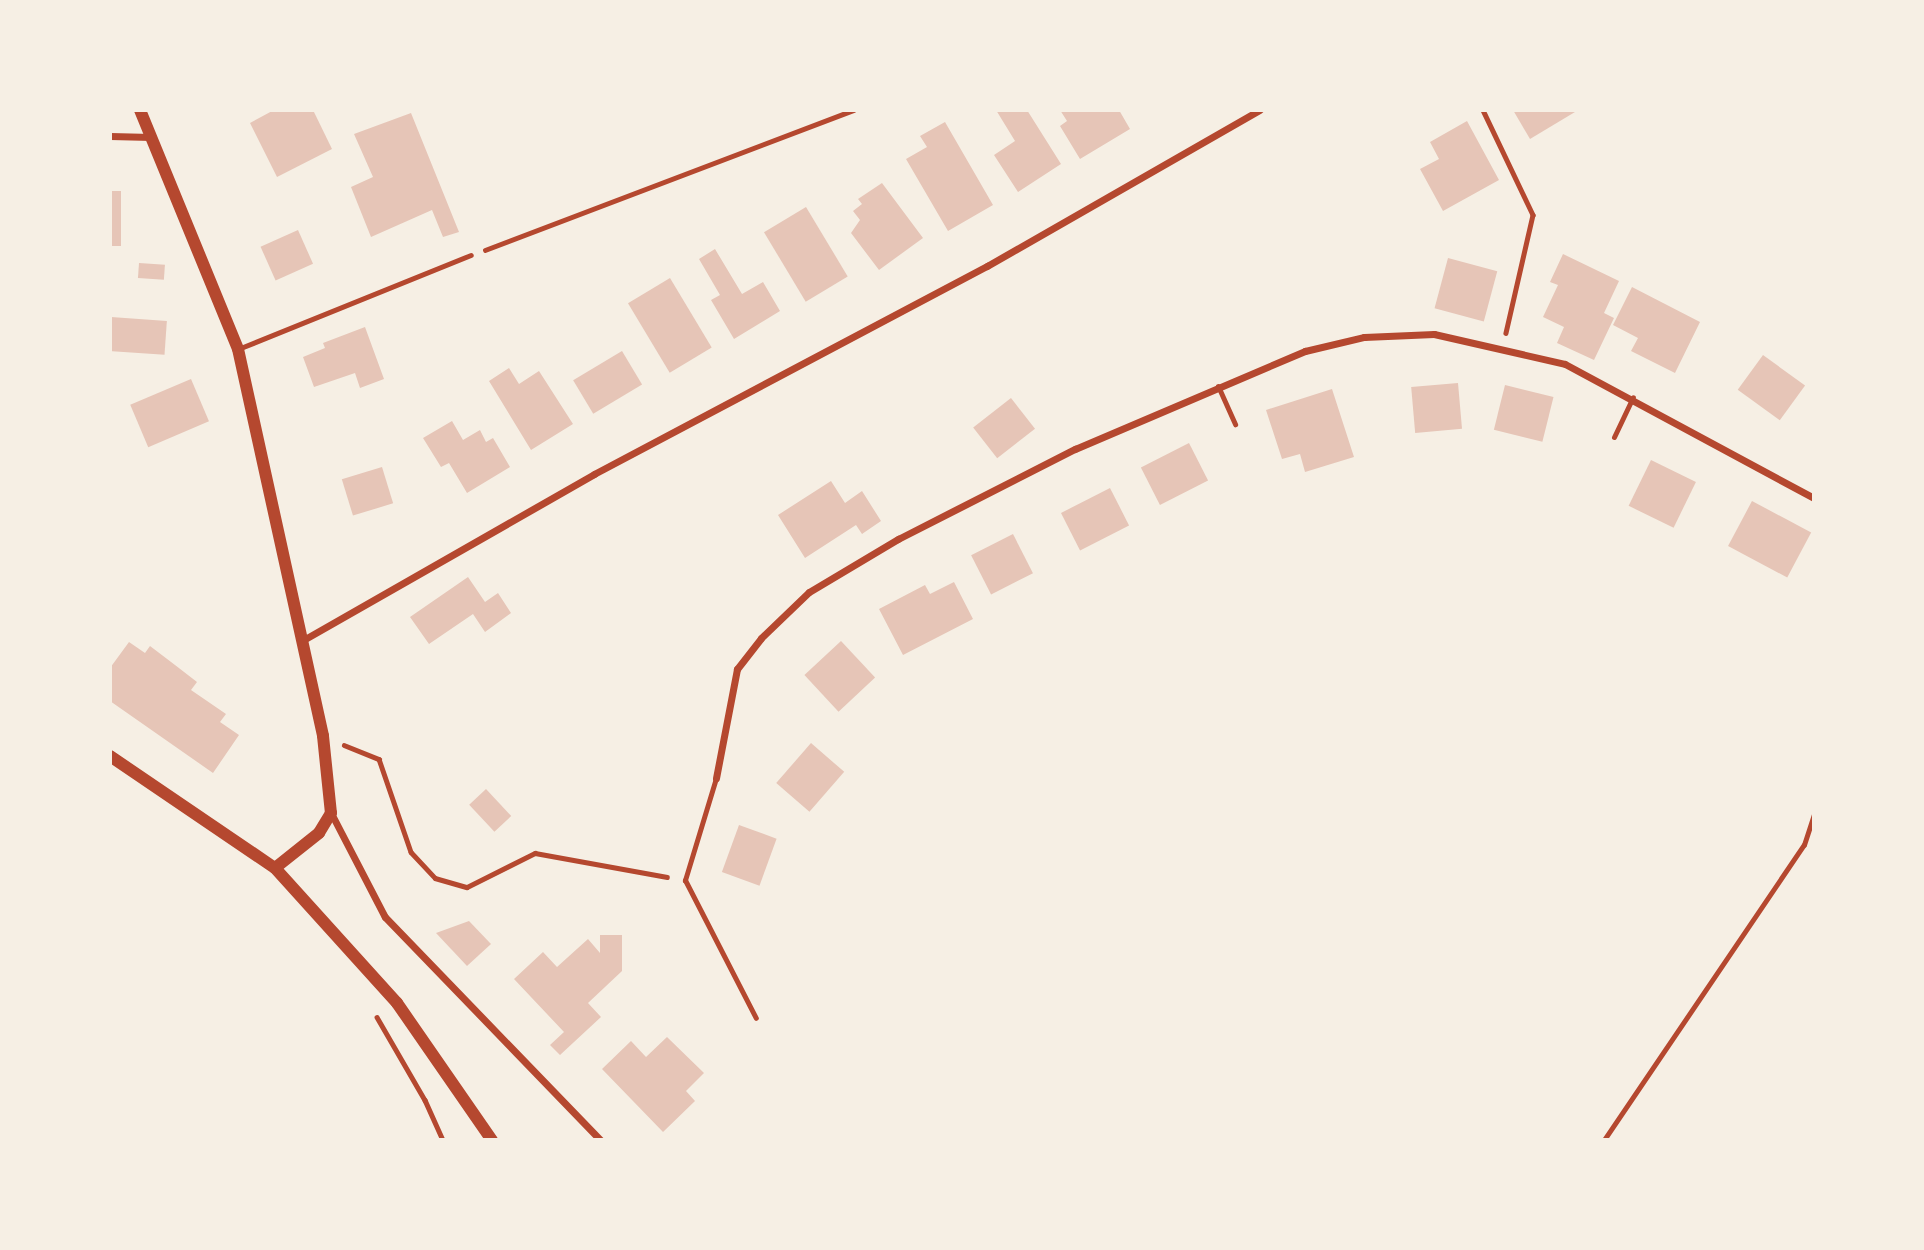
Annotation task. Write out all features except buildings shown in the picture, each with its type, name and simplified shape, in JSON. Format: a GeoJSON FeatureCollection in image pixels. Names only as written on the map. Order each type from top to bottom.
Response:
{"type":"FeatureCollection","features":[{"type":"Feature","properties":{"kind":"street"},"geometry":{"type":"LineString","coordinates":[[140,110],[239,349],[305,639],[323,736],[331,813],[385,918],[600,1140]]}},
{"type":"Feature","properties":{"kind":"street"},"geometry":{"type":"LineString","coordinates":[[305,639],[594,474],[987,265],[1259,110]]}},
{"type":"Feature","properties":{"kind":"street"},"geometry":{"type":"LineString","coordinates":[[110,136],[152,137]]}},
{"type":"Feature","properties":{"kind":"street"},"geometry":{"type":"LineString","coordinates":[[716,778],[737,668],[761,638],[809,592],[910,533],[1075,449],[1217,386],[1305,351],[1364,337],[1434,334],[1503,346],[1565,364],[1633,397],[1814,498]]}},
{"type":"Feature","properties":{"kind":"street"},"geometry":{"type":"LineString","coordinates":[[110,756],[275,868],[397,1003],[492,1140]]}},
{"type":"Feature","properties":{"kind":"street"},"geometry":{"type":"LineString","coordinates":[[275,868],[319,833],[331,813]]}},
{"type":"Feature","properties":{"kind":"lane"},"geometry":{"type":"LineString","coordinates":[[239,349],[471,255]]}},
{"type":"Feature","properties":{"kind":"lane"},"geometry":{"type":"LineString","coordinates":[[1217,386],[1235,425]]}},
{"type":"Feature","properties":{"kind":"lane"},"geometry":{"type":"LineString","coordinates":[[1614,437],[1633,397]]}},
{"type":"Feature","properties":{"kind":"lane"},"geometry":{"type":"LineString","coordinates":[[716,778],[685,880],[755,1018]]}},
{"type":"Feature","properties":{"kind":"path"},"geometry":{"type":"LineString","coordinates":[[471,255],[853,110]]}},
{"type":"Feature","properties":{"kind":"path"},"geometry":{"type":"LineString","coordinates":[[1483,110],[1533,215],[1503,346]]}},
{"type":"Feature","properties":{"kind":"path"},"geometry":{"type":"LineString","coordinates":[[323,736],[379,759],[411,852],[435,878],[467,887],[535,853],[685,880]]}},
{"type":"Feature","properties":{"kind":"path"},"geometry":{"type":"LineString","coordinates":[[1604,1140],[1804,845],[1814,815]]}},
{"type":"Feature","properties":{"kind":"path"},"geometry":{"type":"LineString","coordinates":[[373,1011],[425,1100],[443,1140]]}}]}
